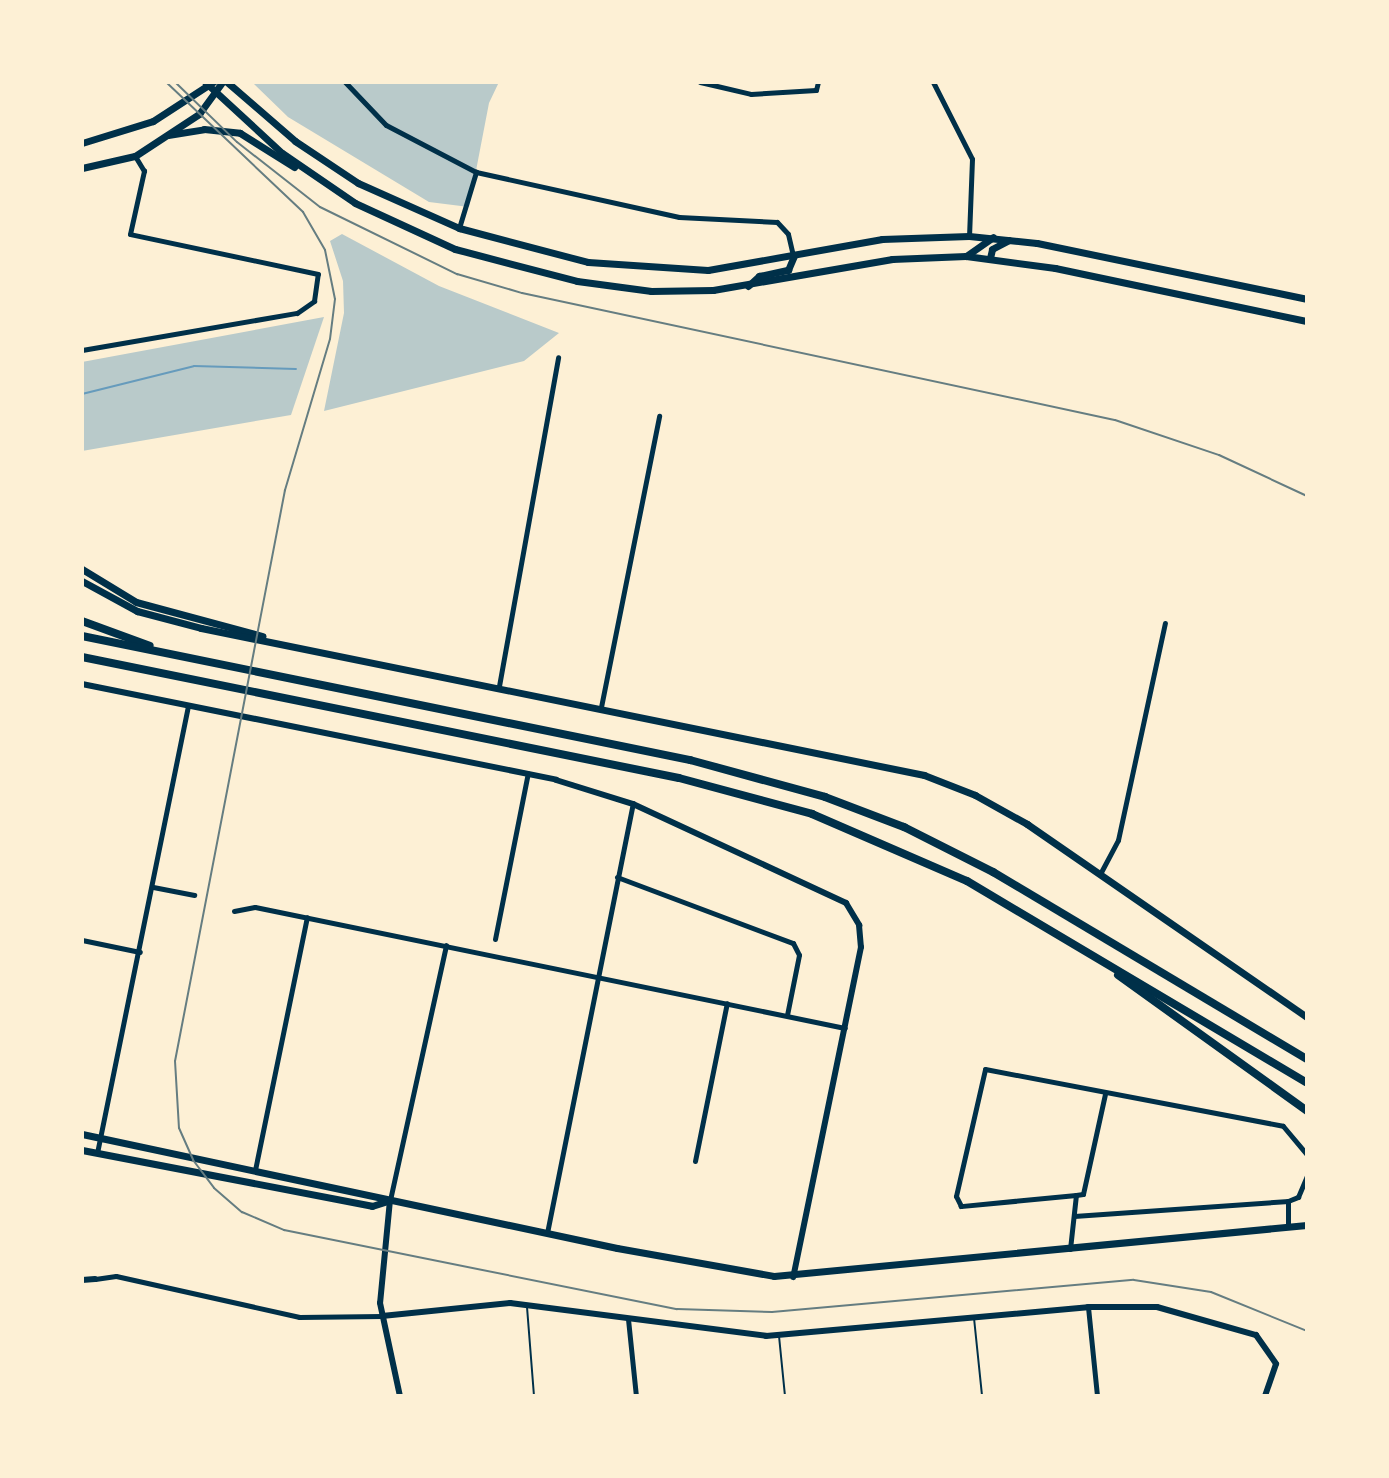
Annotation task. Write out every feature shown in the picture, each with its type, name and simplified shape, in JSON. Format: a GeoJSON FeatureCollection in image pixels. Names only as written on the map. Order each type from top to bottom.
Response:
{"type":"FeatureCollection","features":[{"type":"Feature","properties":{"kind":"highway"},"geometry":{"type":"LineString","coordinates":[[82,621],[161,652]]}},
{"type":"Feature","properties":{"kind":"highway"},"geometry":{"type":"LineString","coordinates":[[82,636],[690,760],[857,808],[993,872],[1307,1059]]}},
{"type":"Feature","properties":{"kind":"highway"},"geometry":{"type":"LineString","coordinates":[[82,657],[773,801],[930,862],[1307,1083]]}},
{"type":"Feature","properties":{"kind":"highway"},"geometry":{"type":"LineString","coordinates":[[1103,961],[1136,991],[1307,1111]]}},
{"type":"Feature","properties":{"kind":"main road"},"geometry":{"type":"LineString","coordinates":[[82,168],[135,156],[168,135],[217,94],[225,82],[336,170],[459,228],[531,249],[639,269],[708,270],[897,237],[993,237],[1307,299]]}},
{"type":"Feature","properties":{"kind":"main road"},"geometry":{"type":"LineString","coordinates":[[82,143],[153,121],[208,83],[325,185]]}},
{"type":"Feature","properties":{"kind":"main road"},"geometry":{"type":"LineString","coordinates":[[168,135],[204,129],[240,133],[325,185],[419,235],[514,267],[629,289],[746,287],[892,259],[966,256],[990,258],[1307,321]]}},
{"type":"Feature","properties":{"kind":"main road"},"geometry":{"type":"LineString","coordinates":[[966,256],[993,237]]}},
{"type":"Feature","properties":{"kind":"main road"},"geometry":{"type":"LineString","coordinates":[[990,258],[992,249],[1011,239]]}},
{"type":"Feature","properties":{"kind":"main road"},"geometry":{"type":"LineString","coordinates":[[746,287],[759,276],[788,270],[794,256]]}},
{"type":"Feature","properties":{"kind":"main road"},"geometry":{"type":"LineString","coordinates":[[82,569],[102,585],[151,607],[311,649]]}},
{"type":"Feature","properties":{"kind":"main road"},"geometry":{"type":"LineString","coordinates":[[82,581],[137,611],[924,775],[975,795],[1100,874],[1307,1017]]}},
{"type":"Feature","properties":{"kind":"main road"},"geometry":{"type":"LineString","coordinates":[[82,1134],[729,1271],[793,1277],[1307,1225]]}},
{"type":"Feature","properties":{"kind":"main road"},"geometry":{"type":"LineString","coordinates":[[82,1150],[372,1206],[390,1200]]}},
{"type":"Feature","properties":{"kind":"street"},"geometry":{"type":"LineString","coordinates":[[345,82],[386,125],[476,172],[679,217],[777,222],[788,234],[794,256]]}},
{"type":"Feature","properties":{"kind":"street"},"geometry":{"type":"LineString","coordinates":[[700,82],[751,94],[816,90],[818,82]]}},
{"type":"Feature","properties":{"kind":"street"},"geometry":{"type":"LineString","coordinates":[[933,82],[972,159],[969,236]]}},
{"type":"Feature","properties":{"kind":"street"},"geometry":{"type":"LineString","coordinates":[[82,350],[297,313],[314,301],[318,274],[130,234],[144,171],[135,156]]}},
{"type":"Feature","properties":{"kind":"street"},"geometry":{"type":"LineString","coordinates":[[459,228],[476,172]]}},
{"type":"Feature","properties":{"kind":"street"},"geometry":{"type":"LineString","coordinates":[[499,686],[552,415],[558,357]]}},
{"type":"Feature","properties":{"kind":"street"},"geometry":{"type":"LineString","coordinates":[[601,707],[659,416]]}},
{"type":"Feature","properties":{"kind":"street"},"geometry":{"type":"LineString","coordinates":[[1100,874],[1118,840],[1165,623]]}},
{"type":"Feature","properties":{"kind":"street"},"geometry":{"type":"LineString","coordinates":[[82,684],[528,772],[633,804],[846,903],[859,925],[861,947],[793,1277]]}},
{"type":"Feature","properties":{"kind":"street"},"geometry":{"type":"LineString","coordinates":[[97,1153],[188,705]]}},
{"type":"Feature","properties":{"kind":"street"},"geometry":{"type":"LineString","coordinates":[[495,939],[528,772]]}},
{"type":"Feature","properties":{"kind":"street"},"geometry":{"type":"LineString","coordinates":[[547,1233],[595,975],[633,804]]}},
{"type":"Feature","properties":{"kind":"street"},"geometry":{"type":"LineString","coordinates":[[617,877],[793,943],[799,955],[787,1015]]}},
{"type":"Feature","properties":{"kind":"street"},"geometry":{"type":"LineString","coordinates":[[153,887],[194,895]]}},
{"type":"Feature","properties":{"kind":"street"},"geometry":{"type":"LineString","coordinates":[[234,911],[244,905],[307,917],[845,1028]]}},
{"type":"Feature","properties":{"kind":"street"},"geometry":{"type":"LineString","coordinates":[[255,1170],[307,917]]}},
{"type":"Feature","properties":{"kind":"street"},"geometry":{"type":"LineString","coordinates":[[82,940],[140,952]]}},
{"type":"Feature","properties":{"kind":"street"},"geometry":{"type":"LineString","coordinates":[[400,1396],[382,1316],[390,1200],[446,945]]}},
{"type":"Feature","properties":{"kind":"street"},"geometry":{"type":"LineString","coordinates":[[695,1161],[727,1003]]}},
{"type":"Feature","properties":{"kind":"street"},"geometry":{"type":"LineString","coordinates":[[1105,1094],[1083,1194],[961,1206],[956,1196],[981,1072],[1105,1094],[1283,1126],[1307,1155]]}},
{"type":"Feature","properties":{"kind":"street"},"geometry":{"type":"LineString","coordinates":[[1074,1216],[1288,1201],[1298,1197],[1307,1176]]}},
{"type":"Feature","properties":{"kind":"street"},"geometry":{"type":"LineString","coordinates":[[1070,1249],[1076,1195]]}},
{"type":"Feature","properties":{"kind":"street"},"geometry":{"type":"LineString","coordinates":[[1288,1201],[1288,1227]]}},
{"type":"Feature","properties":{"kind":"street"},"geometry":{"type":"LineString","coordinates":[[82,1280],[116,1276],[299,1317],[382,1316],[527,1306],[735,1336],[779,1335],[1088,1307],[1157,1307],[1212,1319],[1256,1335],[1274,1357],[1274,1379],[1265,1396]]}},
{"type":"Feature","properties":{"kind":"street"},"geometry":{"type":"LineString","coordinates":[[1088,1307],[1097,1396]]}},
{"type":"Feature","properties":{"kind":"street"},"geometry":{"type":"LineString","coordinates":[[628,1319],[636,1396]]}},
{"type":"Feature","properties":{"kind":"lane"},"geometry":{"type":"LineString","coordinates":[[527,1306],[534,1396]]}},
{"type":"Feature","properties":{"kind":"lane"},"geometry":{"type":"LineString","coordinates":[[974,1317],[982,1396]]}},
{"type":"Feature","properties":{"kind":"lane"},"geometry":{"type":"LineString","coordinates":[[779,1335],[785,1396]]}},
{"type":"Feature","properties":{"kind":"shaded area"},"geometry":{"type":"Polygon","coordinates":[[[252,82],[499,82],[489,103],[469,207],[429,202],[288,117],[252,82]]]}},
{"type":"Feature","properties":{"kind":"shaded area"},"geometry":{"type":"Polygon","coordinates":[[[342,234],[439,286],[559,333],[524,361],[324,411],[344,313],[343,281],[330,241],[342,234]]]}},
{"type":"Feature","properties":{"kind":"shaded area"},"geometry":{"type":"Polygon","coordinates":[[[324,317],[291,415],[82,451],[82,362],[324,317]]]}},
{"type":"Feature","properties":{"kind":"waterway"},"geometry":{"type":"LineString","coordinates":[[82,394],[194,366],[296,369]]}},
{"type":"Feature","properties":{"kind":"tram line"},"geometry":{"type":"LineString","coordinates":[[166,82],[303,212],[325,250],[335,299],[330,339],[285,490],[175,1061],[179,1128],[193,1160],[214,1188],[242,1212],[284,1230],[677,1309],[772,1312],[1134,1280],[1211,1292],[1307,1331]]}},
{"type":"Feature","properties":{"kind":"railway"},"geometry":{"type":"LineString","coordinates":[[175,82],[237,142],[320,207],[457,274],[522,293],[1115,420],[1219,455],[1307,496]]}}]}
